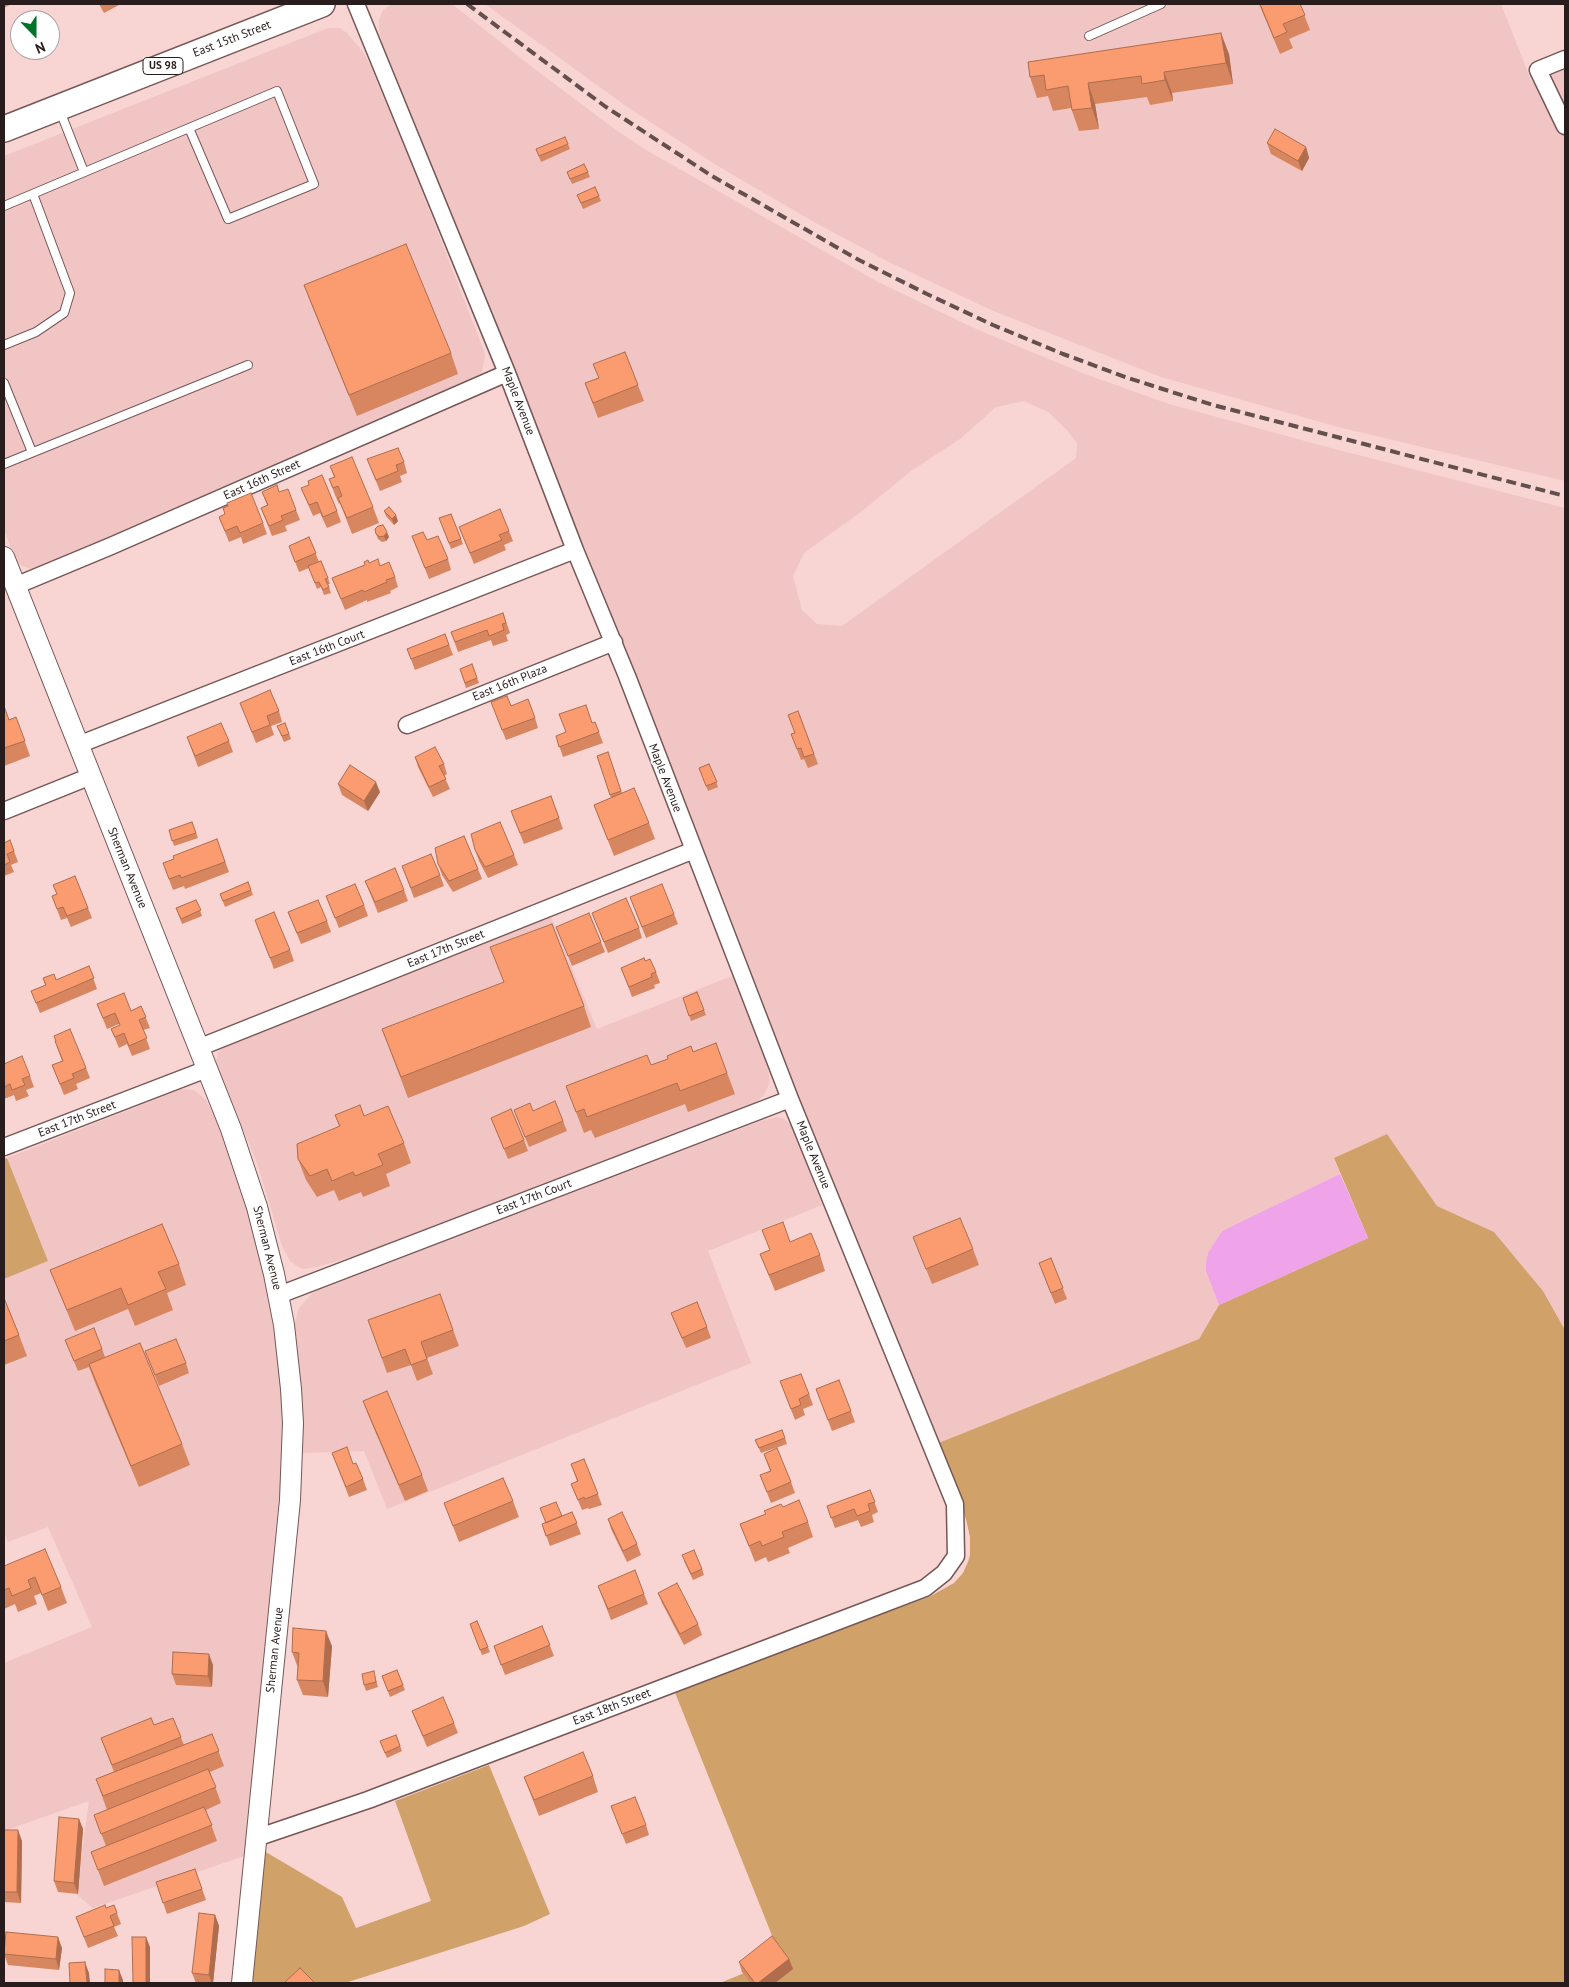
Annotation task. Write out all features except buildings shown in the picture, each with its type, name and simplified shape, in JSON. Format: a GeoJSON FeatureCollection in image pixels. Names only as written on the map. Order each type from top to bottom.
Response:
{"type":"FeatureCollection","features":[{"type":"Feature","properties":{"kind":"main road","name":"East 15th Street"},"geometry":{"type":"LineString","coordinates":[[4,129],[322,4]]}},
{"type":"Feature","properties":{"kind":"street","name":"Maple Avenue"},"geometry":{"type":"LineString","coordinates":[[356,4],[507,373],[575,550],[614,642],[790,1099],[955,1504],[956,1556]]}},
{"type":"Feature","properties":{"kind":"street"},"geometry":{"type":"LineString","coordinates":[[1565,59],[1538,70],[1565,126]]}},
{"type":"Feature","properties":{"kind":"street","name":"East 16th Street"},"geometry":{"type":"LineString","coordinates":[[15,586],[507,373]]}},
{"type":"Feature","properties":{"kind":"street","name":"East 16th Court"},"geometry":{"type":"LineString","coordinates":[[78,745],[575,550]]}},
{"type":"Feature","properties":{"kind":"street","name":"Sherman Avenue"},"geometry":{"type":"LineString","coordinates":[[4,557],[246,1172],[279,1295],[287,1343],[291,1389],[292,1468],[242,1983]]}},
{"type":"Feature","properties":{"kind":"street","name":"East 16th Plaza"},"geometry":{"type":"LineString","coordinates":[[406,724],[614,642]]}},
{"type":"Feature","properties":{"kind":"street"},"geometry":{"type":"LineString","coordinates":[[4,811],[90,776]]}},
{"type":"Feature","properties":{"kind":"street","name":"East 17th Street"},"geometry":{"type":"LineString","coordinates":[[198,1048],[694,850]]}},
{"type":"Feature","properties":{"kind":"street","name":"East 17th Street"},"geometry":{"type":"LineString","coordinates":[[4,1147],[207,1069]]}},
{"type":"Feature","properties":{"kind":"street","name":"East 17th Court"},"geometry":{"type":"LineString","coordinates":[[279,1295],[790,1099]]}},
{"type":"Feature","properties":{"kind":"street","name":"East 18th Street"},"geometry":{"type":"LineString","coordinates":[[256,1838],[368,1800],[925,1588],[944,1573],[956,1556]]}},
{"type":"Feature","properties":{"kind":"lane"},"geometry":{"type":"LineString","coordinates":[[1089,36],[1161,4]]}},
{"type":"Feature","properties":{"kind":"lane"},"geometry":{"type":"LineString","coordinates":[[4,206],[188,128],[277,91],[314,184],[228,219],[188,128]]}},
{"type":"Feature","properties":{"kind":"lane"},"geometry":{"type":"LineString","coordinates":[[58,107],[84,172]]}},
{"type":"Feature","properties":{"kind":"lane"},"geometry":{"type":"LineString","coordinates":[[4,345],[36,332],[64,313],[70,293],[33,194]]}},
{"type":"Feature","properties":{"kind":"lane"},"geometry":{"type":"LineString","coordinates":[[4,464],[248,365]]}},
{"type":"Feature","properties":{"kind":"lane"},"geometry":{"type":"LineString","coordinates":[[4,382],[32,452]]}},
{"type":"Feature","properties":{"kind":"shaded area"},"geometry":{"type":"Polygon","coordinates":[[[392,4],[452,4],[536,70],[646,150],[878,282],[976,329],[1085,374],[1169,404],[1565,508],[1565,1330],[1543,1291],[1494,1232],[1437,1206],[1387,1134],[1334,1158],[1340,1174],[1222,1231],[1208,1253],[1206,1263],[1206,1271],[1219,1305],[1199,1339],[936,1444],[798,1096],[722,895],[382,42],[379,20],[383,10],[392,4]],[[1024,401],[996,407],[960,439],[911,471],[862,511],[804,553],[793,576],[802,610],[817,624],[842,626],[1076,458],[1077,443],[1067,430],[1048,412],[1024,401]]]}},
{"type":"Feature","properties":{"kind":"shaded area"},"geometry":{"type":"Polygon","coordinates":[[[485,4],[1501,4],[1532,83],[1565,69],[1565,481],[1338,427],[1161,377],[991,310],[889,262],[814,222],[716,165],[626,106],[485,4]]]}},
{"type":"Feature","properties":{"kind":"shaded area"},"geometry":{"type":"Polygon","coordinates":[[[328,28],[339,28],[347,33],[363,52],[370,65],[414,171],[484,351],[485,357],[481,375],[471,386],[40,567],[30,569],[22,566],[15,559],[4,529],[4,156],[328,28]]]}},
{"type":"Feature","properties":{"kind":"shaded area"},"geometry":{"type":"Polygon","coordinates":[[[551,917],[597,1029],[732,976],[768,1068],[770,1082],[764,1095],[751,1106],[740,1111],[374,1250],[317,1267],[303,1269],[290,1261],[282,1246],[257,1163],[219,1071],[216,1061],[219,1051],[229,1044],[551,917]]]}},
{"type":"Feature","properties":{"kind":"shaded area"},"geometry":{"type":"Polygon","coordinates":[[[182,1089],[194,1090],[205,1099],[213,1112],[233,1167],[247,1210],[267,1288],[279,1360],[282,1421],[281,1477],[247,1833],[244,1856],[93,1908],[76,1894],[89,1801],[4,1831],[4,1663],[92,1627],[48,1527],[8,1542],[4,1532],[4,1279],[48,1261],[7,1158],[182,1089]]]}},
{"type":"Feature","properties":{"kind":"shaded area"},"geometry":{"type":"Polygon","coordinates":[[[776,1117],[784,1119],[791,1125],[822,1205],[708,1251],[751,1363],[387,1509],[364,1451],[302,1453],[302,1394],[295,1323],[299,1308],[312,1293],[761,1121],[776,1117]]]}},
{"type":"Feature","properties":{"kind":"shaded area"},"geometry":{"type":"Polygon","coordinates":[[[1387,1134],[1437,1206],[1494,1232],[1543,1291],[1565,1330],[1565,1983],[720,1983],[781,1958],[674,1690],[929,1597],[954,1583],[963,1573],[968,1562],[970,1537],[966,1519],[936,1444],[1199,1339],[1219,1305],[1368,1238],[1334,1158],[1387,1134]]]}},
{"type":"Feature","properties":{"kind":"shaded area"},"geometry":{"type":"Polygon","coordinates":[[[7,1158],[48,1261],[4,1279],[4,1159],[7,1158]]]}},
{"type":"Feature","properties":{"kind":"shaded area"},"geometry":{"type":"Polygon","coordinates":[[[1340,1174],[1368,1238],[1219,1305],[1206,1271],[1206,1263],[1208,1253],[1222,1231],[1340,1174]]]}},
{"type":"Feature","properties":{"kind":"shaded area"},"geometry":{"type":"Polygon","coordinates":[[[489,1765],[550,1914],[524,1926],[345,1983],[252,1983],[264,1851],[342,1897],[356,1928],[431,1901],[395,1801],[489,1765]]]}},
{"type":"Feature","properties":{"kind":"railway"},"geometry":{"type":"LineString","coordinates":[[467,4],[606,107],[712,176],[859,260],[993,325],[1128,378],[1213,405],[1565,496]]}}]}
